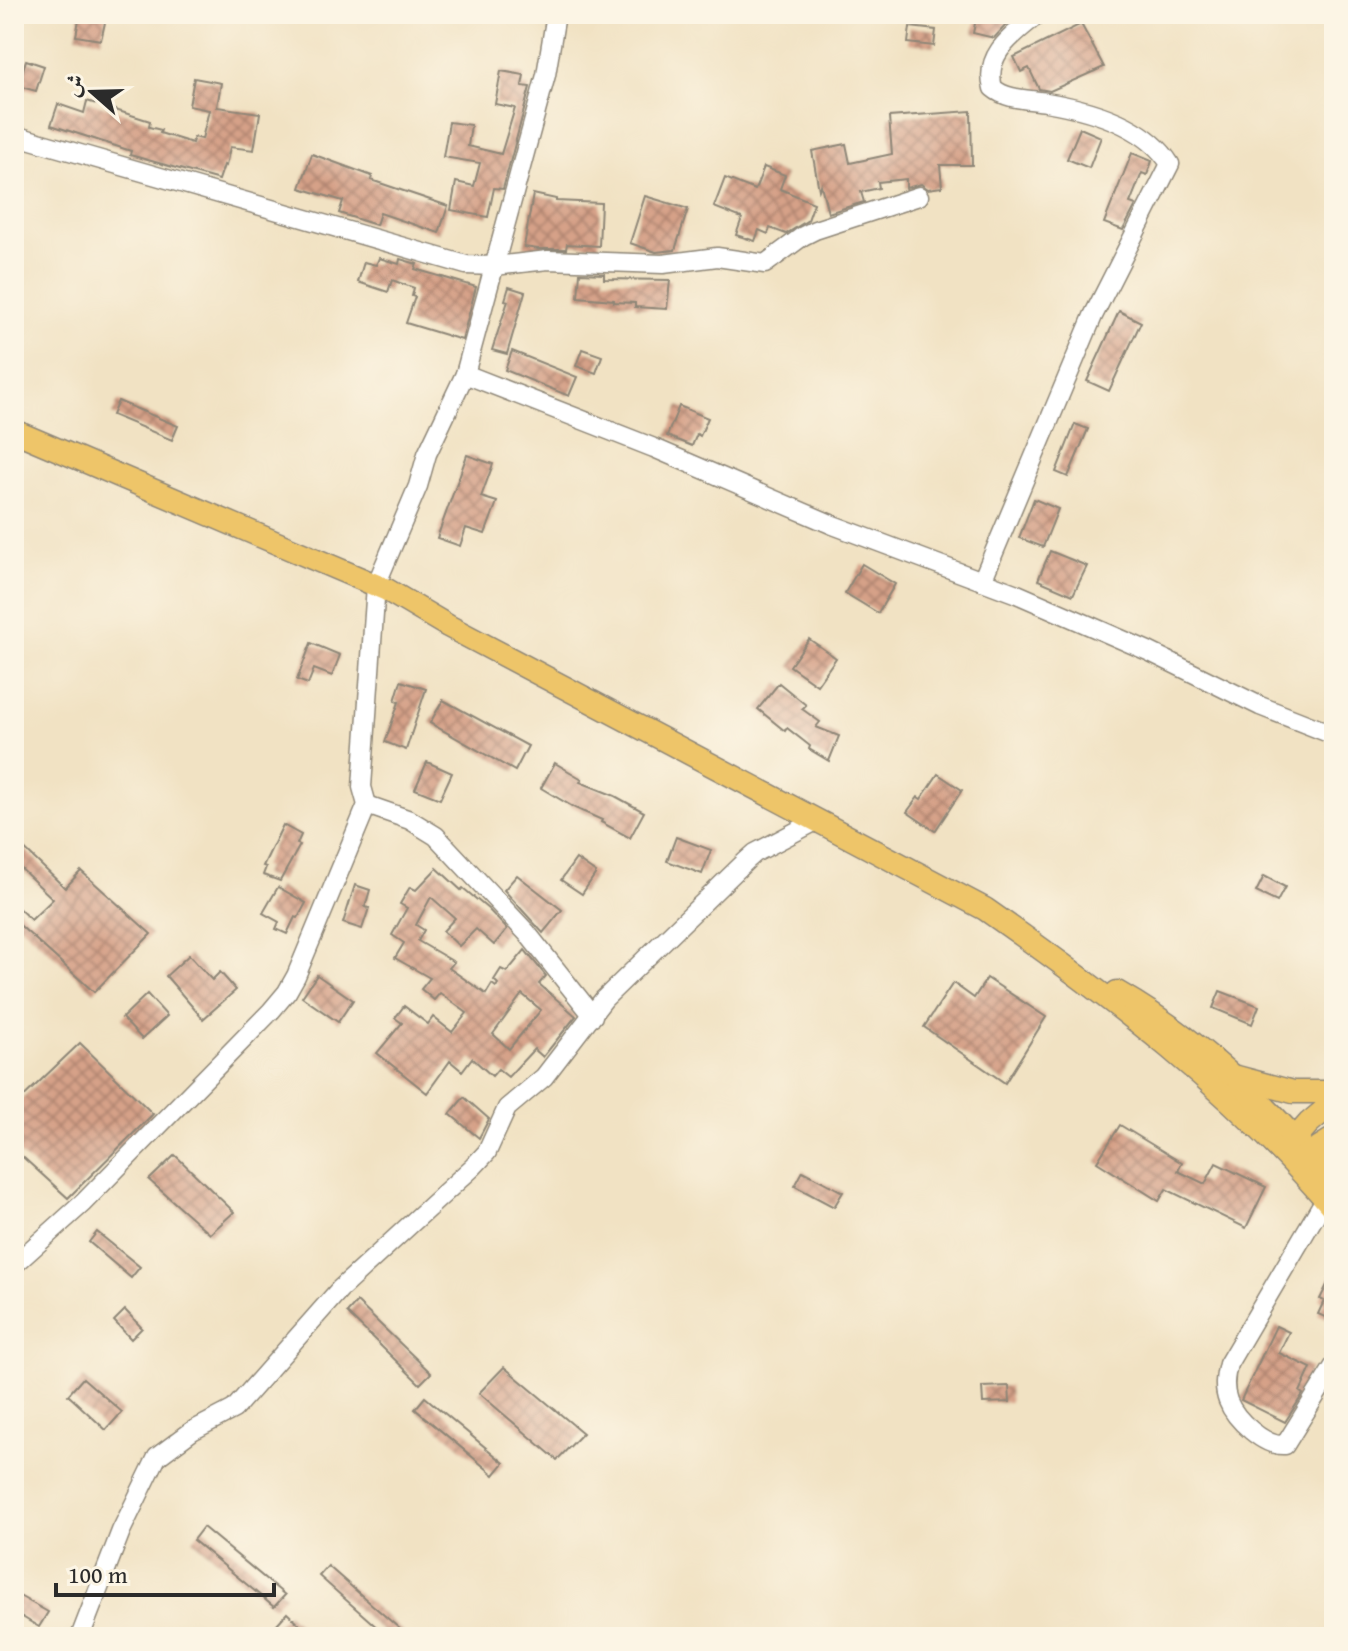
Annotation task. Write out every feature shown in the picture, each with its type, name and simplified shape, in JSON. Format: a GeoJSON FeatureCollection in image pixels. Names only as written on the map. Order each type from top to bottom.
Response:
{"type":"FeatureCollection","features":[{"type":"Feature","properties":{"kind":"main road"},"geometry":{"type":"LineString","coordinates":[[14,431],[376,585],[985,909],[1050,954],[1153,1034],[1296,1151]]}},
{"type":"Feature","properties":{"kind":"main road"},"geometry":{"type":"LineString","coordinates":[[1050,954],[1150,1011],[1230,1075],[1331,1197]]}},
{"type":"Feature","properties":{"kind":"main road"},"geometry":{"type":"LineString","coordinates":[[1230,1075],[1282,1090],[1334,1092]]}},
{"type":"Feature","properties":{"kind":"main road"},"geometry":{"type":"LineString","coordinates":[[1296,1151],[1334,1102]]}},
{"type":"Feature","properties":{"kind":"main road"},"geometry":{"type":"LineString","coordinates":[[1296,1151],[1334,1138]]}},
{"type":"Feature","properties":{"kind":"street"},"geometry":{"type":"LineString","coordinates":[[14,1265],[83,1203],[287,992],[367,805],[362,787],[376,585],[418,486],[427,454],[465,374],[546,75],[556,14]]}},
{"type":"Feature","properties":{"kind":"street"},"geometry":{"type":"LineString","coordinates":[[982,581],[1093,316],[1170,164],[1152,141],[1084,108],[1004,95],[993,88],[991,72],[997,52],[1038,14]]}},
{"type":"Feature","properties":{"kind":"street"},"geometry":{"type":"LineString","coordinates":[[14,135],[466,265],[494,266],[548,260],[663,264],[717,257],[765,264],[815,230],[919,196]]}},
{"type":"Feature","properties":{"kind":"street"},"geometry":{"type":"LineString","coordinates":[[465,374],[683,459],[833,525],[982,581],[1148,651],[1260,706],[1334,735]]}},
{"type":"Feature","properties":{"kind":"street"},"geometry":{"type":"LineString","coordinates":[[367,805],[410,820],[436,836],[527,933],[593,1016]]}},
{"type":"Feature","properties":{"kind":"street"},"geometry":{"type":"LineString","coordinates":[[80,1637],[121,1531],[157,1457],[192,1431],[234,1409],[340,1289],[480,1160],[495,1137],[507,1108],[544,1077],[622,980],[755,853],[818,820]]}},
{"type":"Feature","properties":{"kind":"street"},"geometry":{"type":"LineString","coordinates":[[1331,1197],[1228,1364],[1225,1382],[1228,1401],[1255,1433],[1273,1445],[1285,1445],[1334,1366]]}},
{"type":"Feature","properties":{"kind":"building"},"geometry":{"type":"Polygon","coordinates":[[[80,14],[107,14],[101,40],[76,36],[80,14]]]}},
{"type":"Feature","properties":{"kind":"building"},"geometry":{"type":"Polygon","coordinates":[[[977,14],[1010,14],[1007,24],[994,38],[973,33],[977,14]]]}},
{"type":"Feature","properties":{"kind":"building"},"geometry":{"type":"Polygon","coordinates":[[[1081,24],[1104,67],[1050,91],[1039,89],[1029,68],[1021,72],[1014,57],[1081,24]]]}},
{"type":"Feature","properties":{"kind":"building"},"geometry":{"type":"Polygon","coordinates":[[[910,27],[936,30],[934,46],[908,43],[910,27]]]}},
{"type":"Feature","properties":{"kind":"building"},"geometry":{"type":"Polygon","coordinates":[[[26,60],[44,66],[36,91],[18,86],[26,60]]]}},
{"type":"Feature","properties":{"kind":"building"},"geometry":{"type":"Polygon","coordinates":[[[501,71],[524,75],[522,86],[530,87],[503,189],[494,188],[488,217],[451,210],[456,182],[474,186],[480,163],[443,157],[449,122],[471,125],[468,146],[501,154],[515,108],[495,104],[501,71]]]}},
{"type":"Feature","properties":{"kind":"building"},"geometry":{"type":"Polygon","coordinates":[[[194,78],[221,83],[217,107],[260,113],[254,150],[230,147],[219,180],[130,155],[131,151],[51,125],[58,104],[84,113],[87,101],[150,121],[149,127],[161,130],[160,133],[192,143],[194,137],[202,139],[209,110],[189,106],[194,78]]]}},
{"type":"Feature","properties":{"kind":"building"},"geometry":{"type":"Polygon","coordinates":[[[971,111],[972,165],[940,165],[942,187],[928,189],[921,184],[906,188],[906,179],[878,182],[879,188],[861,192],[864,202],[828,213],[821,185],[819,190],[812,151],[846,144],[850,163],[892,154],[889,117],[971,111]]]}},
{"type":"Feature","properties":{"kind":"building"},"geometry":{"type":"Polygon","coordinates":[[[1080,128],[1101,137],[1089,168],[1067,159],[1080,128]]]}},
{"type":"Feature","properties":{"kind":"building"},"geometry":{"type":"Polygon","coordinates":[[[1132,153],[1152,161],[1147,175],[1142,173],[1130,203],[1136,205],[1123,230],[1104,223],[1132,153]]]}},
{"type":"Feature","properties":{"kind":"building"},"geometry":{"type":"Polygon","coordinates":[[[312,154],[372,176],[371,180],[448,206],[439,233],[380,213],[376,225],[339,213],[343,201],[300,188],[312,154]]]}},
{"type":"Feature","properties":{"kind":"building"},"geometry":{"type":"Polygon","coordinates":[[[764,167],[785,175],[780,189],[814,203],[808,220],[786,234],[770,228],[768,234],[759,230],[755,241],[736,235],[742,218],[714,207],[725,178],[755,190],[764,167]]]}},
{"type":"Feature","properties":{"kind":"building"},"geometry":{"type":"Polygon","coordinates":[[[533,194],[556,201],[601,203],[599,246],[567,244],[566,249],[524,247],[533,194]]]}},
{"type":"Feature","properties":{"kind":"building"},"geometry":{"type":"Polygon","coordinates":[[[645,196],[688,209],[675,250],[656,252],[630,243],[645,196]]]}},
{"type":"Feature","properties":{"kind":"building"},"geometry":{"type":"Polygon","coordinates":[[[379,258],[399,264],[400,259],[417,264],[415,269],[476,287],[462,340],[406,323],[415,297],[412,296],[414,288],[392,280],[388,292],[358,282],[364,262],[376,265],[379,258]]]}},
{"type":"Feature","properties":{"kind":"building"},"geometry":{"type":"Polygon","coordinates":[[[580,273],[604,274],[604,279],[670,280],[667,309],[578,297],[580,273]]]}},
{"type":"Feature","properties":{"kind":"building"},"geometry":{"type":"Polygon","coordinates":[[[509,287],[525,292],[507,354],[492,350],[508,301],[505,300],[509,287]]]}},
{"type":"Feature","properties":{"kind":"building"},"geometry":{"type":"Polygon","coordinates":[[[1119,311],[1141,322],[1109,391],[1087,381],[1119,311]]]}},
{"type":"Feature","properties":{"kind":"building"},"geometry":{"type":"Polygon","coordinates":[[[582,349],[602,356],[596,373],[576,366],[582,349]]]}},
{"type":"Feature","properties":{"kind":"building"},"geometry":{"type":"Polygon","coordinates":[[[512,351],[577,377],[569,396],[505,370],[512,351]]]}},
{"type":"Feature","properties":{"kind":"building"},"geometry":{"type":"Polygon","coordinates":[[[118,401],[178,426],[172,440],[112,415],[118,401]]]}},
{"type":"Feature","properties":{"kind":"building"},"geometry":{"type":"Polygon","coordinates":[[[679,406],[708,418],[692,446],[667,436],[679,406]]]}},
{"type":"Feature","properties":{"kind":"building"},"geometry":{"type":"Polygon","coordinates":[[[1075,424],[1088,429],[1068,477],[1056,472],[1075,424]]]}},
{"type":"Feature","properties":{"kind":"building"},"geometry":{"type":"Polygon","coordinates":[[[467,455],[493,464],[481,497],[497,502],[485,534],[466,528],[460,546],[437,538],[467,455]]]}},
{"type":"Feature","properties":{"kind":"building"},"geometry":{"type":"Polygon","coordinates":[[[1034,499],[1058,509],[1043,547],[1019,538],[1034,499]]]}},
{"type":"Feature","properties":{"kind":"building"},"geometry":{"type":"Polygon","coordinates":[[[1050,551],[1087,566],[1073,595],[1038,580],[1050,551]]]}},
{"type":"Feature","properties":{"kind":"building"},"geometry":{"type":"Polygon","coordinates":[[[862,564],[895,584],[878,613],[845,593],[862,564]]]}},
{"type":"Feature","properties":{"kind":"building"},"geometry":{"type":"Polygon","coordinates":[[[809,639],[836,658],[817,685],[790,666],[809,639]]]}},
{"type":"Feature","properties":{"kind":"building"},"geometry":{"type":"Polygon","coordinates":[[[311,643],[340,655],[332,676],[314,669],[308,684],[297,680],[311,643]]]}},
{"type":"Feature","properties":{"kind":"building"},"geometry":{"type":"Polygon","coordinates":[[[401,681],[426,689],[406,750],[385,742],[399,702],[395,701],[401,681]]]}},
{"type":"Feature","properties":{"kind":"building"},"geometry":{"type":"Polygon","coordinates":[[[779,683],[806,705],[802,709],[820,722],[816,727],[839,736],[829,761],[758,709],[779,683]]]}},
{"type":"Feature","properties":{"kind":"building"},"geometry":{"type":"Polygon","coordinates":[[[443,700],[528,746],[515,771],[430,723],[443,700]]]}},
{"type":"Feature","properties":{"kind":"building"},"geometry":{"type":"Polygon","coordinates":[[[427,762],[452,773],[440,799],[415,789],[427,762]]]}},
{"type":"Feature","properties":{"kind":"building"},"geometry":{"type":"Polygon","coordinates":[[[555,763],[582,779],[580,782],[644,812],[630,838],[541,788],[555,763]]]}},
{"type":"Feature","properties":{"kind":"building"},"geometry":{"type":"Polygon","coordinates":[[[938,774],[962,790],[935,831],[907,812],[918,797],[921,799],[938,774]]]}},
{"type":"Feature","properties":{"kind":"building"},"geometry":{"type":"Polygon","coordinates":[[[283,825],[301,835],[297,844],[300,845],[280,881],[263,875],[266,867],[263,866],[283,825]]]}},
{"type":"Feature","properties":{"kind":"building"},"geometry":{"type":"Polygon","coordinates":[[[676,837],[711,850],[702,874],[667,861],[676,837]]]}},
{"type":"Feature","properties":{"kind":"building"},"geometry":{"type":"Polygon","coordinates":[[[14,839],[65,888],[81,871],[151,934],[94,992],[14,920],[14,904],[31,920],[53,899],[14,862],[14,839]]]}},
{"type":"Feature","properties":{"kind":"building"},"geometry":{"type":"Polygon","coordinates":[[[576,859],[596,873],[582,894],[561,880],[576,859]]]}},
{"type":"Feature","properties":{"kind":"building"},"geometry":{"type":"Polygon","coordinates":[[[437,868],[488,909],[507,929],[494,945],[476,929],[459,946],[443,931],[455,918],[431,897],[416,925],[424,930],[418,941],[454,962],[449,968],[486,994],[492,984],[496,987],[498,984],[494,980],[501,969],[507,972],[525,950],[546,976],[539,984],[576,1016],[543,1057],[534,1049],[508,1077],[498,1069],[492,1076],[472,1058],[462,1071],[450,1061],[427,1093],[377,1053],[402,1023],[395,1018],[404,1006],[428,1024],[433,1017],[452,1032],[467,1013],[440,993],[434,1000],[421,989],[430,978],[395,958],[404,943],[392,935],[407,908],[400,904],[410,887],[416,890],[437,868]],[[522,994],[493,1034],[509,1049],[541,1010],[522,994]]]}},
{"type":"Feature","properties":{"kind":"building"},"geometry":{"type":"Polygon","coordinates":[[[517,875],[562,910],[543,933],[504,890],[517,875]]]}},
{"type":"Feature","properties":{"kind":"building"},"geometry":{"type":"Polygon","coordinates":[[[1264,876],[1285,887],[1277,902],[1256,892],[1264,876]]]}},
{"type":"Feature","properties":{"kind":"building"},"geometry":{"type":"Polygon","coordinates":[[[355,885],[370,890],[365,907],[369,908],[362,929],[343,923],[355,885]]]}},
{"type":"Feature","properties":{"kind":"building"},"geometry":{"type":"Polygon","coordinates":[[[278,887],[306,903],[287,934],[276,929],[279,922],[263,913],[278,887]]]}},
{"type":"Feature","properties":{"kind":"building"},"geometry":{"type":"Polygon","coordinates":[[[189,955],[212,980],[220,972],[236,990],[203,1019],[166,976],[189,955]]]}},
{"type":"Feature","properties":{"kind":"building"},"geometry":{"type":"Polygon","coordinates":[[[317,975],[353,1000],[338,1022],[302,997],[317,975]]]}},
{"type":"Feature","properties":{"kind":"building"},"geometry":{"type":"Polygon","coordinates":[[[987,978],[1046,1017],[1005,1083],[924,1027],[953,983],[974,998],[987,978]]]}},
{"type":"Feature","properties":{"kind":"building"},"geometry":{"type":"Polygon","coordinates":[[[1220,991],[1259,1006],[1252,1024],[1213,1008],[1220,991]]]}},
{"type":"Feature","properties":{"kind":"building"},"geometry":{"type":"Polygon","coordinates":[[[147,994],[167,1016],[142,1039],[122,1018],[147,994]]]}},
{"type":"Feature","properties":{"kind":"building"},"geometry":{"type":"Polygon","coordinates":[[[80,1043],[153,1114],[68,1198],[14,1149],[14,1106],[80,1043]]]}},
{"type":"Feature","properties":{"kind":"building"},"geometry":{"type":"Polygon","coordinates":[[[464,1097],[489,1119],[479,1138],[450,1114],[464,1097]]]}},
{"type":"Feature","properties":{"kind":"building"},"geometry":{"type":"Polygon","coordinates":[[[1120,1125],[1182,1163],[1178,1171],[1205,1184],[1216,1163],[1266,1187],[1246,1228],[1166,1189],[1159,1201],[1097,1162],[1120,1125]]]}},
{"type":"Feature","properties":{"kind":"building"},"geometry":{"type":"Polygon","coordinates":[[[175,1155],[234,1212],[210,1234],[149,1180],[175,1155]]]}},
{"type":"Feature","properties":{"kind":"building"},"geometry":{"type":"Polygon","coordinates":[[[803,1171],[843,1192],[834,1207],[795,1186],[803,1171]]]}},
{"type":"Feature","properties":{"kind":"building"},"geometry":{"type":"Polygon","coordinates":[[[97,1232],[140,1267],[131,1278],[89,1242],[97,1232]]]}},
{"type":"Feature","properties":{"kind":"building"},"geometry":{"type":"Polygon","coordinates":[[[1334,1271],[1334,1321],[1318,1314],[1324,1301],[1320,1299],[1334,1271]]]}},
{"type":"Feature","properties":{"kind":"building"},"geometry":{"type":"Polygon","coordinates":[[[357,1302],[431,1373],[420,1384],[347,1313],[357,1302]]]}},
{"type":"Feature","properties":{"kind":"building"},"geometry":{"type":"Polygon","coordinates":[[[125,1310],[142,1328],[131,1339],[114,1321],[125,1310]]]}},
{"type":"Feature","properties":{"kind":"building"},"geometry":{"type":"Polygon","coordinates":[[[1276,1326],[1289,1332],[1279,1353],[1311,1368],[1300,1392],[1303,1394],[1285,1422],[1241,1400],[1276,1326]]]}},
{"type":"Feature","properties":{"kind":"building"},"geometry":{"type":"Polygon","coordinates":[[[504,1367],[583,1433],[557,1460],[479,1393],[504,1367]]]}},
{"type":"Feature","properties":{"kind":"building"},"geometry":{"type":"Polygon","coordinates":[[[83,1378],[122,1412],[106,1430],[68,1395],[83,1378]]]}},
{"type":"Feature","properties":{"kind":"building"},"geometry":{"type":"Polygon","coordinates":[[[1009,1386],[1010,1402],[983,1403],[982,1387],[1009,1386]]]}},
{"type":"Feature","properties":{"kind":"building"},"geometry":{"type":"Polygon","coordinates":[[[425,1397],[504,1463],[494,1475],[415,1409],[425,1397]]]}},
{"type":"Feature","properties":{"kind":"building"},"geometry":{"type":"Polygon","coordinates":[[[203,1527],[285,1595],[274,1607],[193,1540],[203,1527]]]}},
{"type":"Feature","properties":{"kind":"building"},"geometry":{"type":"Polygon","coordinates":[[[328,1566],[409,1637],[388,1637],[319,1576],[328,1566]]]}},
{"type":"Feature","properties":{"kind":"building"},"geometry":{"type":"Polygon","coordinates":[[[14,1593],[48,1612],[39,1627],[14,1612],[14,1593]]]}},
{"type":"Feature","properties":{"kind":"building"},"geometry":{"type":"Polygon","coordinates":[[[287,1613],[313,1637],[265,1637],[287,1613]]]}}]}
